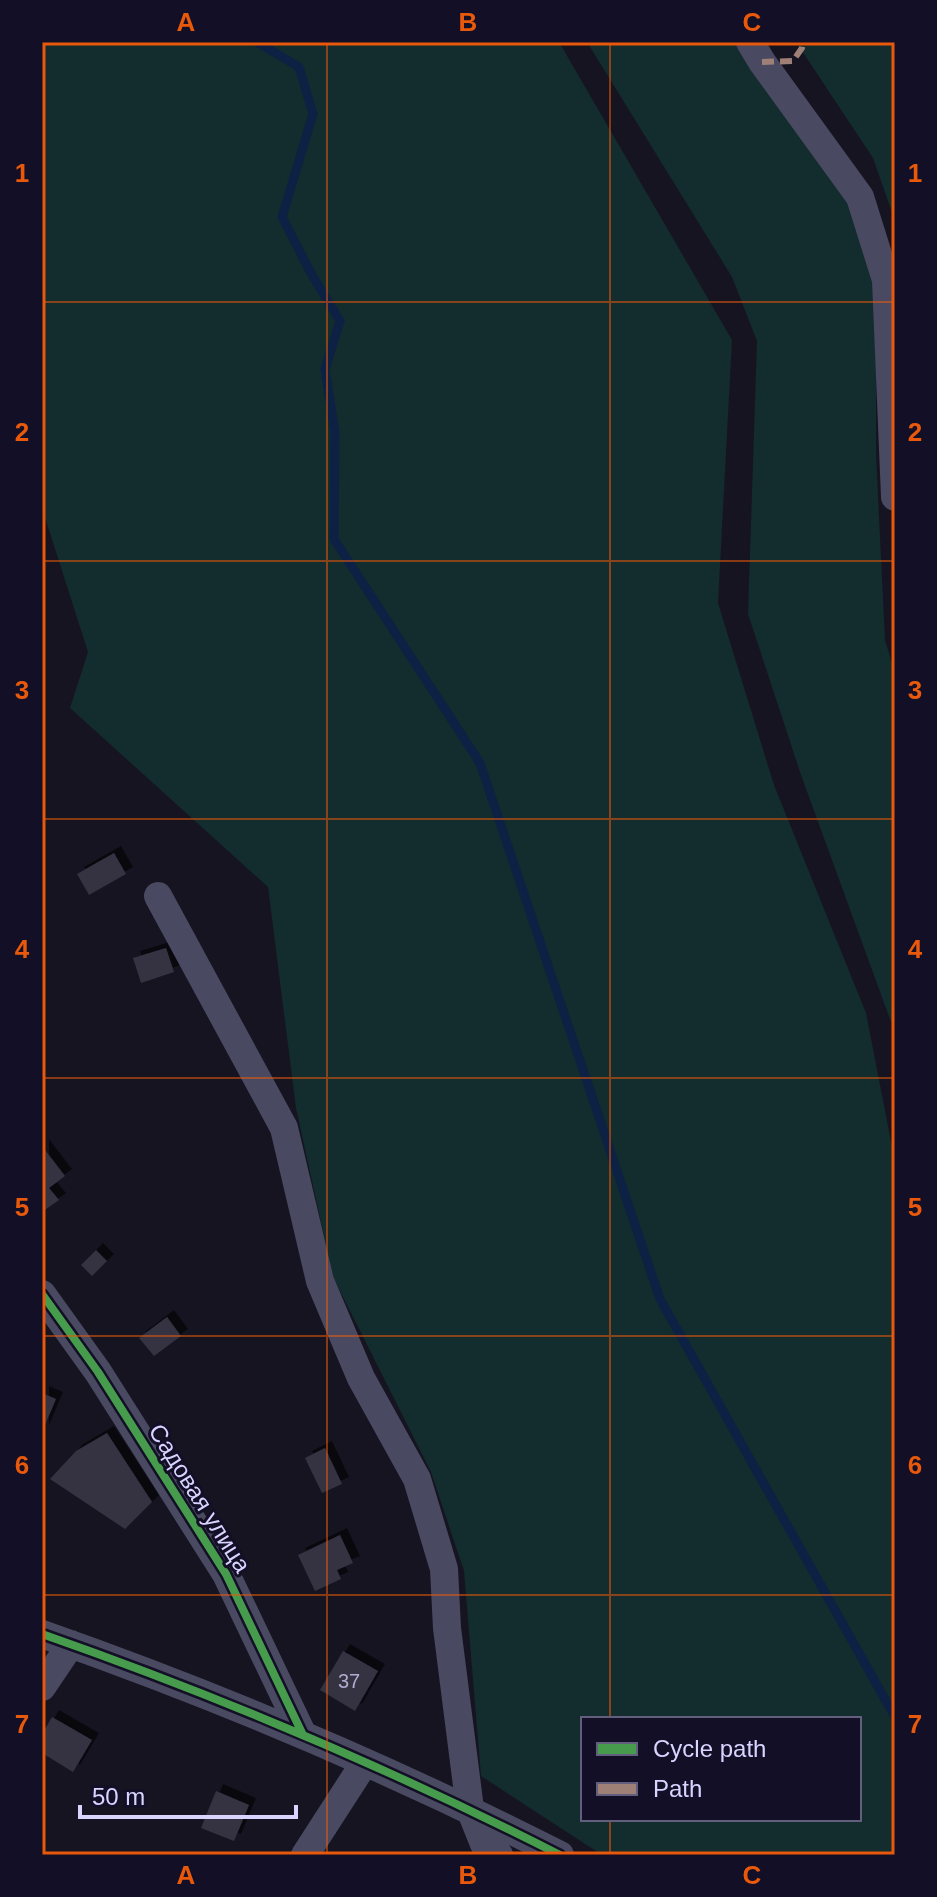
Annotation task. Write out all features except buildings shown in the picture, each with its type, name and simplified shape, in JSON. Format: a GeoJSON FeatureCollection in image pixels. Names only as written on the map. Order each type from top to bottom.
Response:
{"type":"FeatureCollection","features":[{"type":"Feature","properties":{"kind":"street"},"geometry":{"type":"LineString","coordinates":[[750,42],[860,197],[886,280],[895,497]]}},
{"type":"Feature","properties":{"kind":"street"},"geometry":{"type":"LineString","coordinates":[[158,896],[284,1128],[320,1281],[361,1378],[417,1479],[444,1569],[447,1628],[470,1809],[484,1844],[499,1855]]}},
{"type":"Feature","properties":{"kind":"street","name":"Садовая улица"},"geometry":{"type":"LineString","coordinates":[[42,1294],[98,1372],[226,1574],[303,1735]]}},
{"type":"Feature","properties":{"kind":"street"},"geometry":{"type":"LineString","coordinates":[[42,1634],[303,1735],[470,1809],[560,1855]]}},
{"type":"Feature","properties":{"kind":"street"},"geometry":{"type":"LineString","coordinates":[[42,1687],[71,1644]]}},
{"type":"Feature","properties":{"kind":"street"},"geometry":{"type":"LineString","coordinates":[[305,1855],[365,1762]]}},
{"type":"Feature","properties":{"kind":"green space"},"geometry":{"type":"Polygon","coordinates":[[[42,42],[559,42],[732,340],[718,603],[774,785],[866,1013],[895,1162],[895,1855],[602,1855],[481,1776],[464,1571],[431,1472],[333,1277],[296,1108],[268,887],[70,708],[88,652],[42,508],[42,42]]]}},
{"type":"Feature","properties":{"kind":"green space"},"geometry":{"type":"Polygon","coordinates":[[[587,42],[751,42],[866,224],[876,305],[876,454],[885,640],[895,673],[895,1033],[801,775],[748,614],[757,341],[732,277],[587,42]]]}},
{"type":"Feature","properties":{"kind":"green space"},"geometry":{"type":"Polygon","coordinates":[[[796,42],[895,42],[895,221],[873,158],[796,42]]]}},
{"type":"Feature","properties":{"kind":"waterway"},"geometry":{"type":"LineString","coordinates":[[257,42],[299,67],[313,114],[282,217],[340,321],[325,369],[335,433],[334,539],[480,763],[660,1299],[895,1717]]}},
{"type":"Feature","properties":{"kind":"marked path"},"geometry":{"type":"LineString","coordinates":[[762,62],[793,61],[803,42]]}},
{"type":"Feature","properties":{"kind":"cycle path"},"geometry":{"type":"LineString","coordinates":[[42,1294],[98,1372],[226,1574],[303,1735]]}},
{"type":"Feature","properties":{"kind":"cycle path"},"geometry":{"type":"LineString","coordinates":[[42,1634],[305,1736],[434,1793],[560,1855]]}}]}
